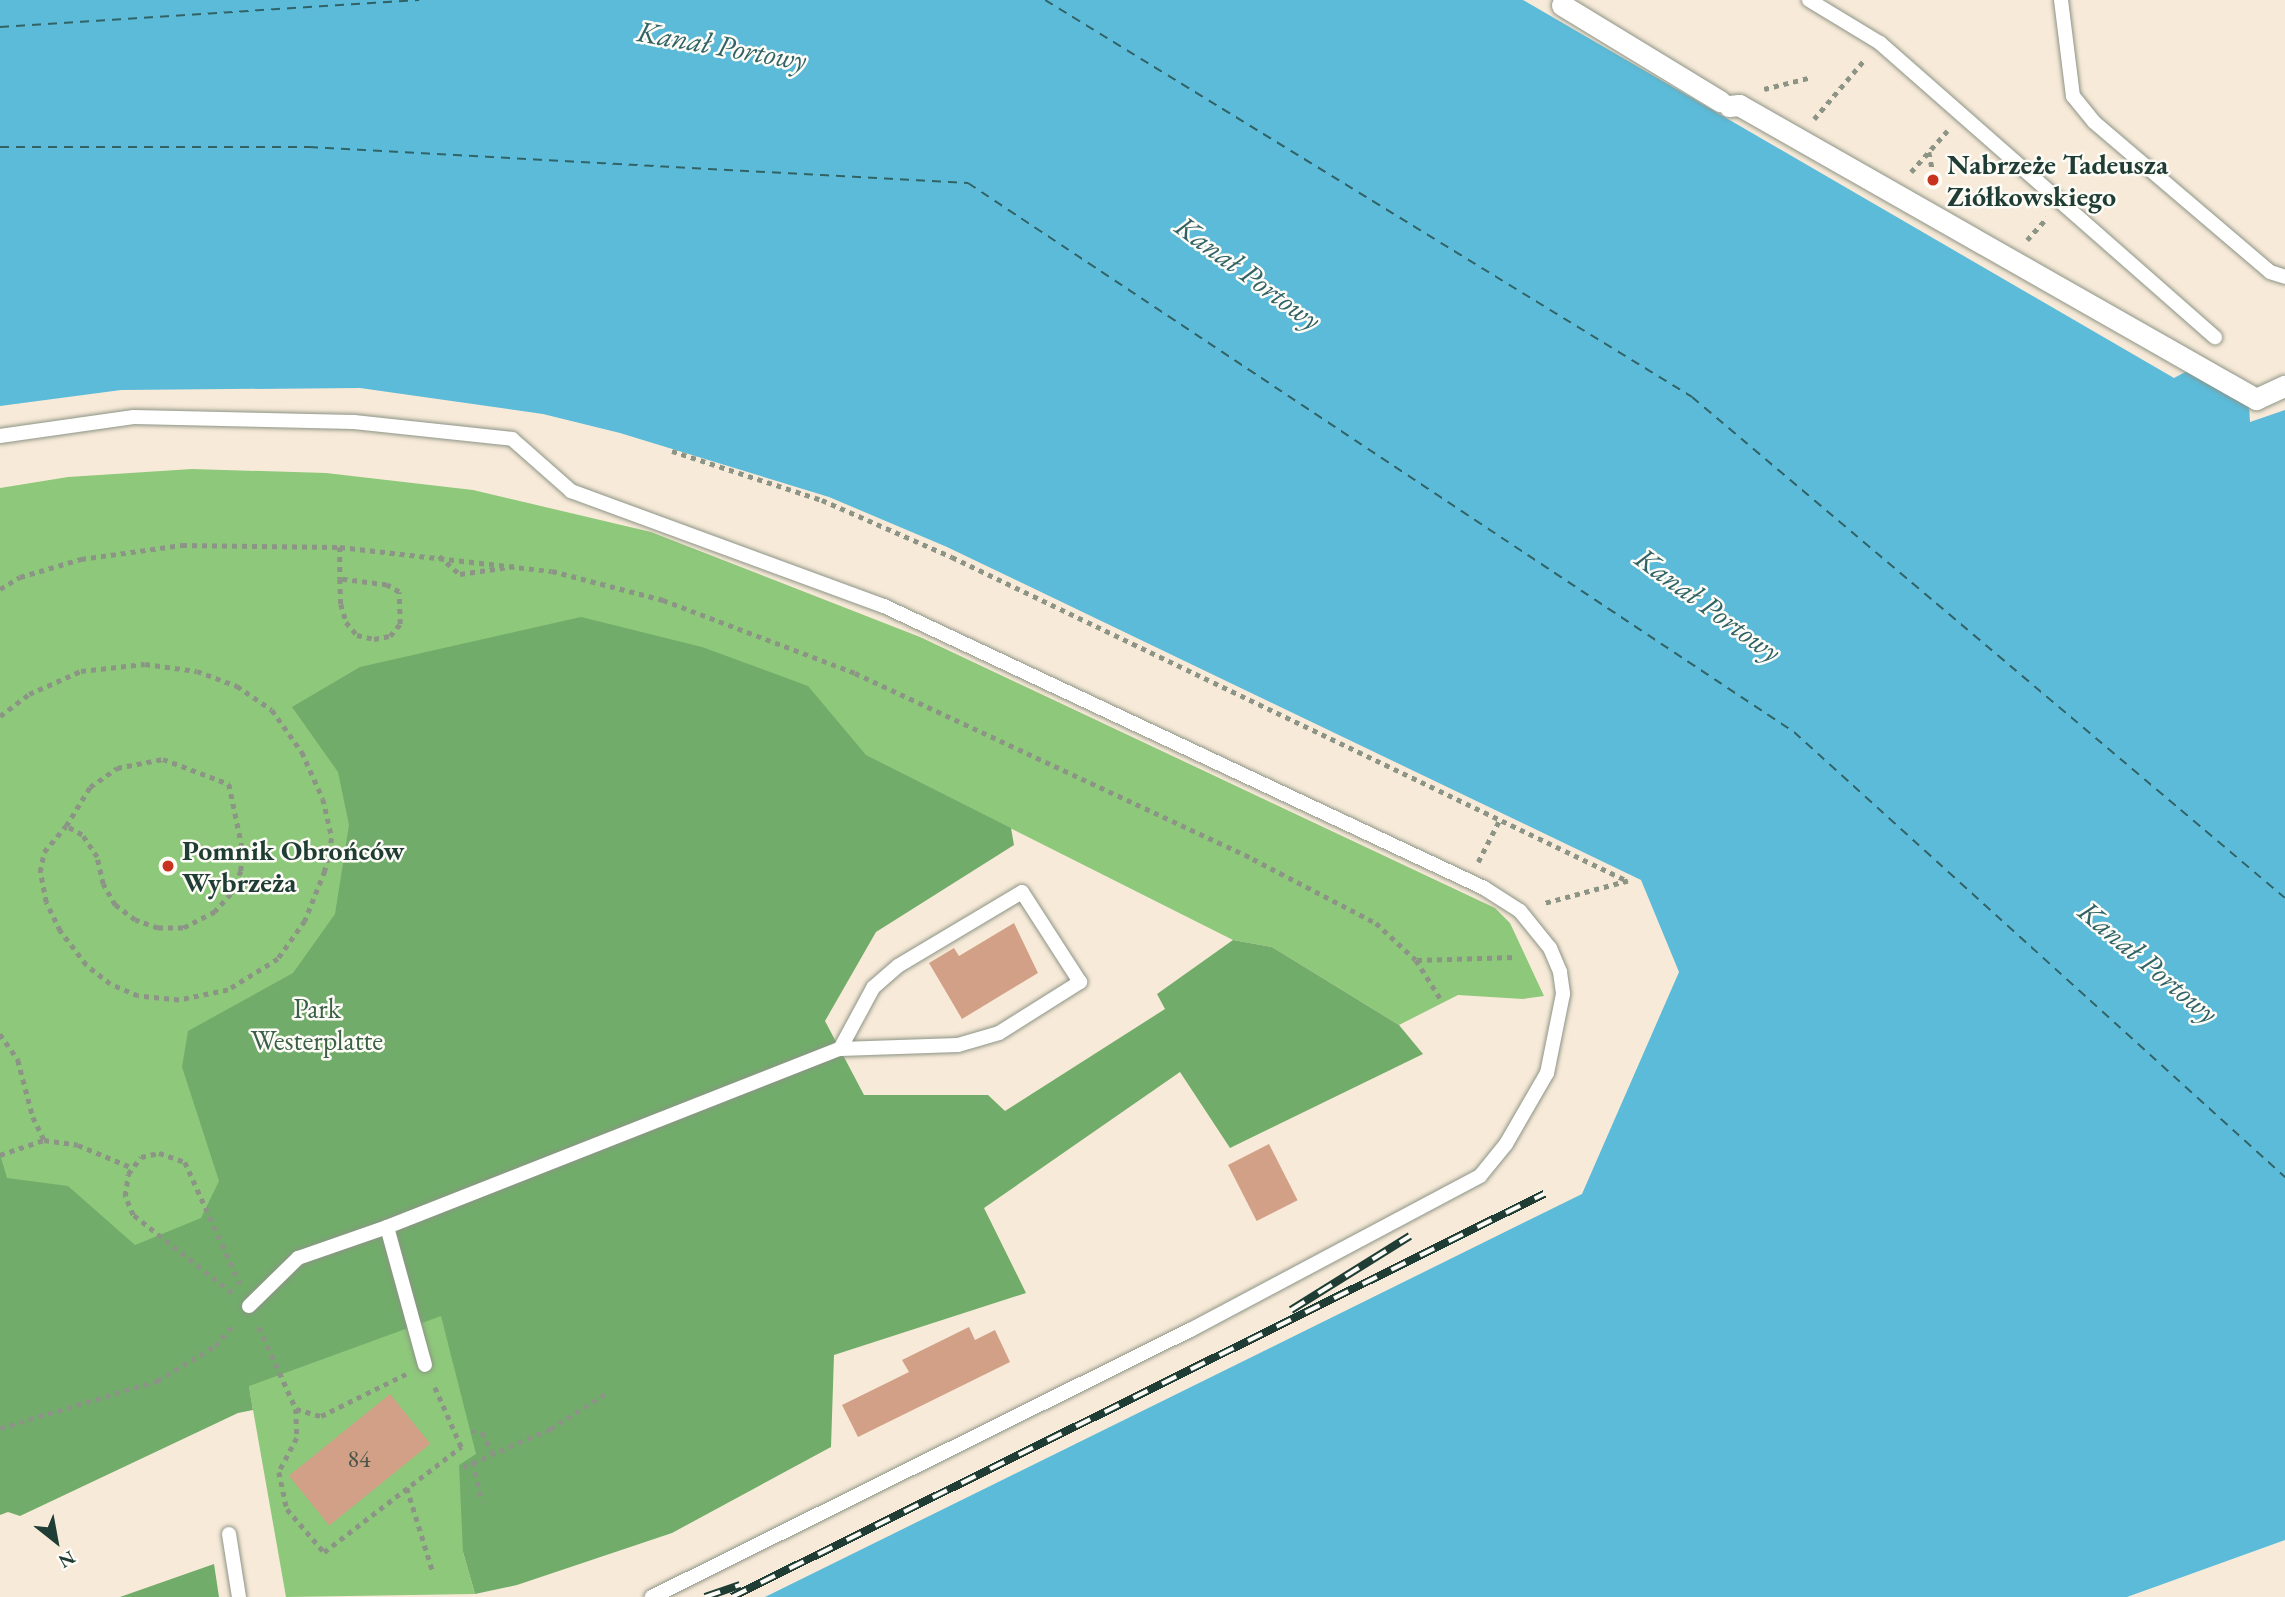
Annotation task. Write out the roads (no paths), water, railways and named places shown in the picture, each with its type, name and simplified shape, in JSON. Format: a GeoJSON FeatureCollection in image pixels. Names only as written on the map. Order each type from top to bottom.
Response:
{"type":"FeatureCollection","features":[{"type":"Feature","properties":{"kind":"street"},"geometry":{"type":"LineString","coordinates":[[1562,5],[1729,104],[1797,138],[2008,261],[2256,399],[2284,386]]}},
{"type":"Feature","properties":{"kind":"lane"},"geometry":{"type":"LineString","coordinates":[[1809,0],[1880,43],[2215,337]]}},
{"type":"Feature","properties":{"kind":"lane"},"geometry":{"type":"LineString","coordinates":[[2061,0],[2073,96],[2094,122],[2270,272],[2285,276]]}},
{"type":"Feature","properties":{"kind":"lane"},"geometry":{"type":"LineString","coordinates":[[0,436],[134,417],[354,422],[512,439],[571,491],[884,606],[1468,881],[1520,911],[1550,948],[1560,972],[1559,1026],[1547,1073],[1506,1144],[1480,1176],[1190,1330],[652,1597]]}},
{"type":"Feature","properties":{"kind":"lane"},"geometry":{"type":"LineString","coordinates":[[249,1306],[298,1258],[387,1227],[840,1049],[958,1045],[999,1032],[1080,982],[1022,892],[898,965],[873,988],[840,1049]]}},
{"type":"Feature","properties":{"kind":"lane"},"geometry":{"type":"LineString","coordinates":[[387,1227],[425,1365]]}},
{"type":"Feature","properties":{"kind":"lane"},"geometry":{"type":"LineString","coordinates":[[229,1534],[239,1597]]}},
{"type":"Feature","properties":{"kind":"water","name":"Kanał Portowy"},"geometry":{"type":"Polygon","coordinates":[[[0,0],[1523,0],[2174,378],[2189,370],[2249,404],[2250,422],[2285,410],[2285,1540],[2127,1597],[765,1597],[1582,1194],[1679,972],[1641,880],[947,547],[829,497],[620,433],[543,414],[360,388],[121,390],[0,406],[0,0]]]}},
{"type":"Feature","properties":{"kind":"railway"},"geometry":{"type":"LineString","coordinates":[[732,1597],[1544,1194]]}},
{"type":"Feature","properties":{"kind":"railway"},"geometry":{"type":"LineString","coordinates":[[1291,1310],[1410,1236]]}},
{"type":"Feature","properties":{"kind":"railway"},"geometry":{"type":"LineString","coordinates":[[705,1597],[740,1585]]}},
{"type":"Feature","properties":{"kind":"place","name":"Nabrzeże Tadeusza Ziółkowskiego"},"geometry":{"type":"Point","coordinates":[1933,180]}},
{"type":"Feature","properties":{"kind":"place","name":"Pomnik Obrońców Wybrzeża"},"geometry":{"type":"Point","coordinates":[168,866]}},
{"type":"Feature","properties":{"kind":"park label","name":"Park Westerplatte"},"geometry":{"type":"Point","coordinates":[317,1024]}}]}
